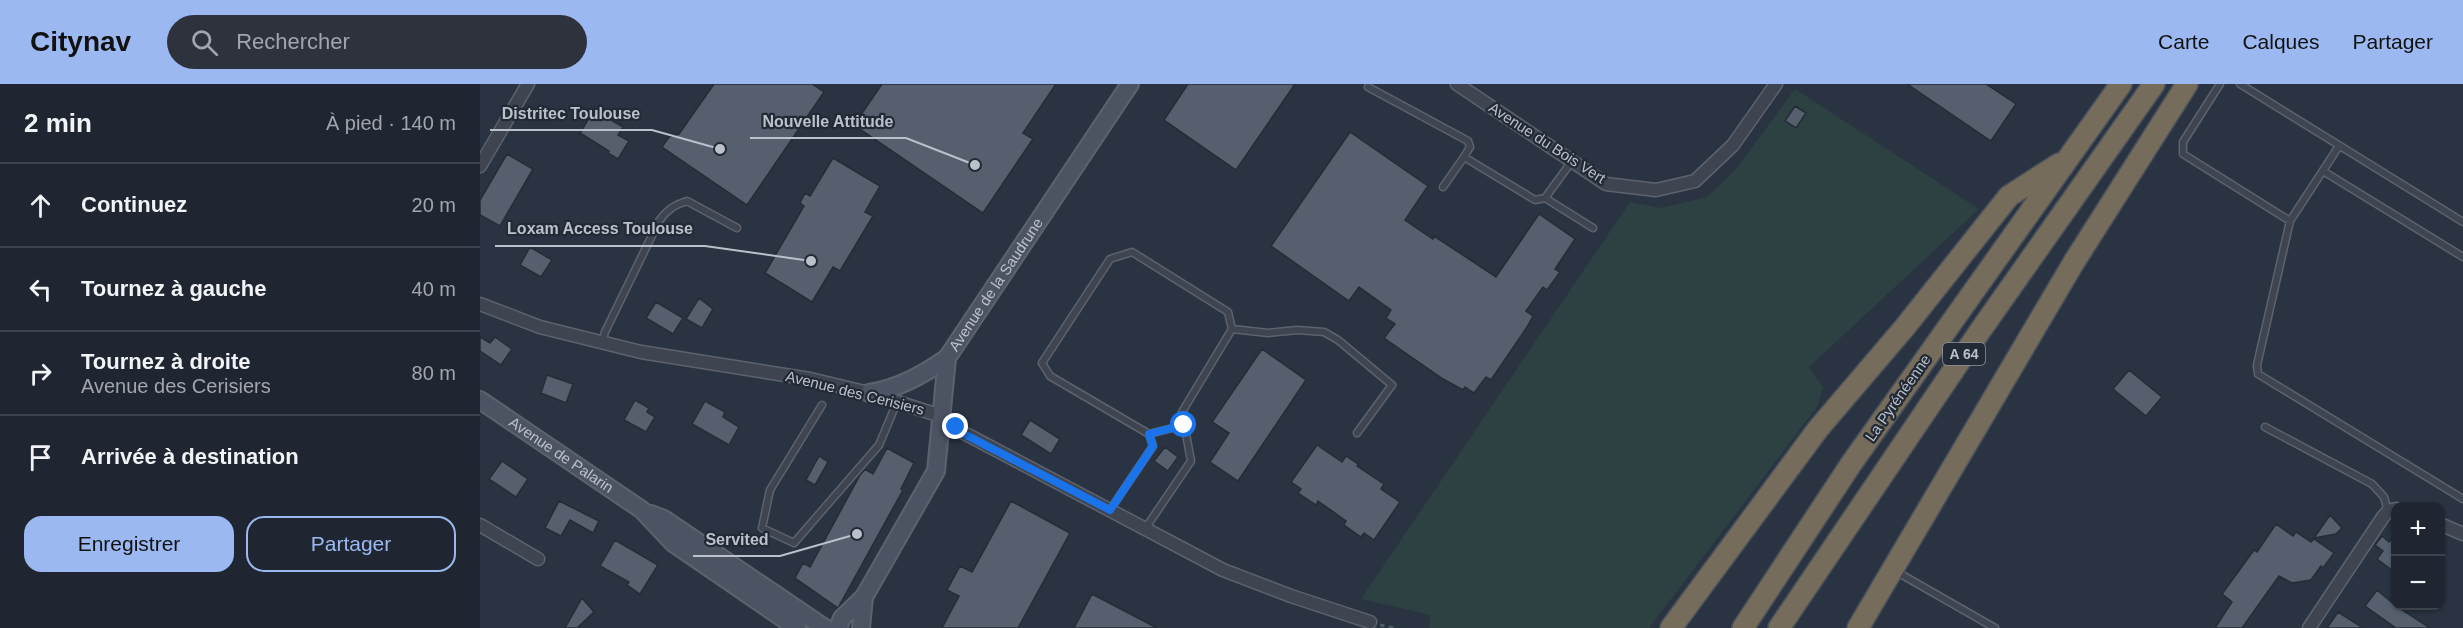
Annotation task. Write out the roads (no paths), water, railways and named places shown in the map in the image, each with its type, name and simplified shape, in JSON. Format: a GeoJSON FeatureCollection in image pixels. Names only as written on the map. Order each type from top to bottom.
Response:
{"type":"FeatureCollection","features":[{"type":"Feature","properties":{"kind":"highway","name":"La Pyrénéenne"},"geometry":{"type":"LineString","coordinates":[[1743,628],[1851,464],[2121,84]]}},
{"type":"Feature","properties":{"kind":"highway","name":"La Pyrénéenne"},"geometry":{"type":"LineString","coordinates":[[1779,628],[1980,331],[2154,84]]}},
{"type":"Feature","properties":{"kind":"highway"},"geometry":{"type":"LineString","coordinates":[[1858,628],[2074,262],[2187,84]]}},
{"type":"Feature","properties":{"kind":"highway"},"geometry":{"type":"LineString","coordinates":[[1671,628],[1818,429],[1905,327],[2009,196],[2067,159]]}},
{"type":"Feature","properties":{"kind":"street"},"geometry":{"type":"LineString","coordinates":[[480,166],[528,84]]}},
{"type":"Feature","properties":{"kind":"street","name":"Avenue de la Saudrune"},"geometry":{"type":"LineString","coordinates":[[823,627],[840,623],[864,597],[936,471],[947,358],[1130,84]]}},
{"type":"Feature","properties":{"kind":"street","name":"Avenue du Bois Vert"},"geometry":{"type":"LineString","coordinates":[[1457,84],[1606,184],[1656,190],[1695,181],[1733,145],[1776,84]]}},
{"type":"Feature","properties":{"kind":"street","name":"Avenue des Cerisiers"},"geometry":{"type":"LineString","coordinates":[[480,304],[540,327],[641,352],[810,379],[869,393],[941,416],[964,434],[1223,570],[1291,596],[1370,622]]}},
{"type":"Feature","properties":{"kind":"street"},"geometry":{"type":"LineString","coordinates":[[869,393],[885,391],[911,380],[947,358]]}},
{"type":"Feature","properties":{"kind":"street","name":"Avenue de Palarin"},"geometry":{"type":"LineString","coordinates":[[480,400],[642,510],[664,519],[823,627]]}},
{"type":"Feature","properties":{"kind":"street","name":"Avenue de Palarin"},"geometry":{"type":"LineString","coordinates":[[642,510],[673,543],[797,628]]}},
{"type":"Feature","properties":{"kind":"street"},"geometry":{"type":"LineString","coordinates":[[2309,628],[2391,511]]}},
{"type":"Feature","properties":{"kind":"street"},"geometry":{"type":"LineString","coordinates":[[480,525],[538,559]]}},
{"type":"Feature","properties":{"kind":"street"},"geometry":{"type":"LineString","coordinates":[[2445,526],[2463,534]]}},
{"type":"Feature","properties":{"kind":"street","name":"Avenue de la Saudrune"},"geometry":{"type":"LineString","coordinates":[[861,628],[864,597]]}},
{"type":"Feature","properties":{"kind":"lane"},"geometry":{"type":"LineString","coordinates":[[2220,84],[2183,142],[2183,154],[2290,221]]}},
{"type":"Feature","properties":{"kind":"lane"},"geometry":{"type":"LineString","coordinates":[[2240,84],[2463,222]]}},
{"type":"Feature","properties":{"kind":"lane"},"geometry":{"type":"LineString","coordinates":[[1368,87],[1468,141],[1470,147],[1443,187]]}},
{"type":"Feature","properties":{"kind":"lane"},"geometry":{"type":"LineString","coordinates":[[2339,146],[2290,221],[2257,365],[2258,374],[2463,500]]}},
{"type":"Feature","properties":{"kind":"lane"},"geometry":{"type":"LineString","coordinates":[[1464,157],[1535,200],[1545,198],[1572,161]]}},
{"type":"Feature","properties":{"kind":"lane"},"geometry":{"type":"LineString","coordinates":[[2323,171],[2463,257]]}},
{"type":"Feature","properties":{"kind":"lane"},"geometry":{"type":"LineString","coordinates":[[1545,198],[1593,228]]}},
{"type":"Feature","properties":{"kind":"lane"},"geometry":{"type":"LineString","coordinates":[[602,342],[659,221],[667,211],[687,201],[737,228]]}},
{"type":"Feature","properties":{"kind":"lane"},"geometry":{"type":"LineString","coordinates":[[1110,510],[1153,446],[1149,434],[1050,376],[1042,363],[1110,259],[1132,252],[1228,312],[1232,329],[1182,412],[1191,461],[1145,529]]}},
{"type":"Feature","properties":{"kind":"lane"},"geometry":{"type":"LineString","coordinates":[[1232,329],[1268,333],[1297,330],[1324,332],[1362,359],[1392,385],[1357,433]]}},
{"type":"Feature","properties":{"kind":"lane"},"geometry":{"type":"LineString","coordinates":[[822,405],[770,490],[762,528],[794,543],[879,445],[898,402]]}},
{"type":"Feature","properties":{"kind":"lane"},"geometry":{"type":"LineString","coordinates":[[1149,434],[1184,425]]}},
{"type":"Feature","properties":{"kind":"lane"},"geometry":{"type":"LineString","coordinates":[[2265,427],[2372,484],[2391,508]]}},
{"type":"Feature","properties":{"kind":"lane"},"geometry":{"type":"LineString","coordinates":[[1893,570],[1995,628]]}},
{"type":"Feature","properties":{"kind":"place","name":"Distritec Toulouse"},"geometry":{"type":"Point","coordinates":[720,149]}},
{"type":"Feature","properties":{"kind":"place","name":"Nouvelle Attitude"},"geometry":{"type":"Point","coordinates":[975,165]}},
{"type":"Feature","properties":{"kind":"place","name":"Loxam Access Toulouse"},"geometry":{"type":"Point","coordinates":[811,261]}},
{"type":"Feature","properties":{"kind":"place","name":"Servited"},"geometry":{"type":"Point","coordinates":[857,534]}}]}
